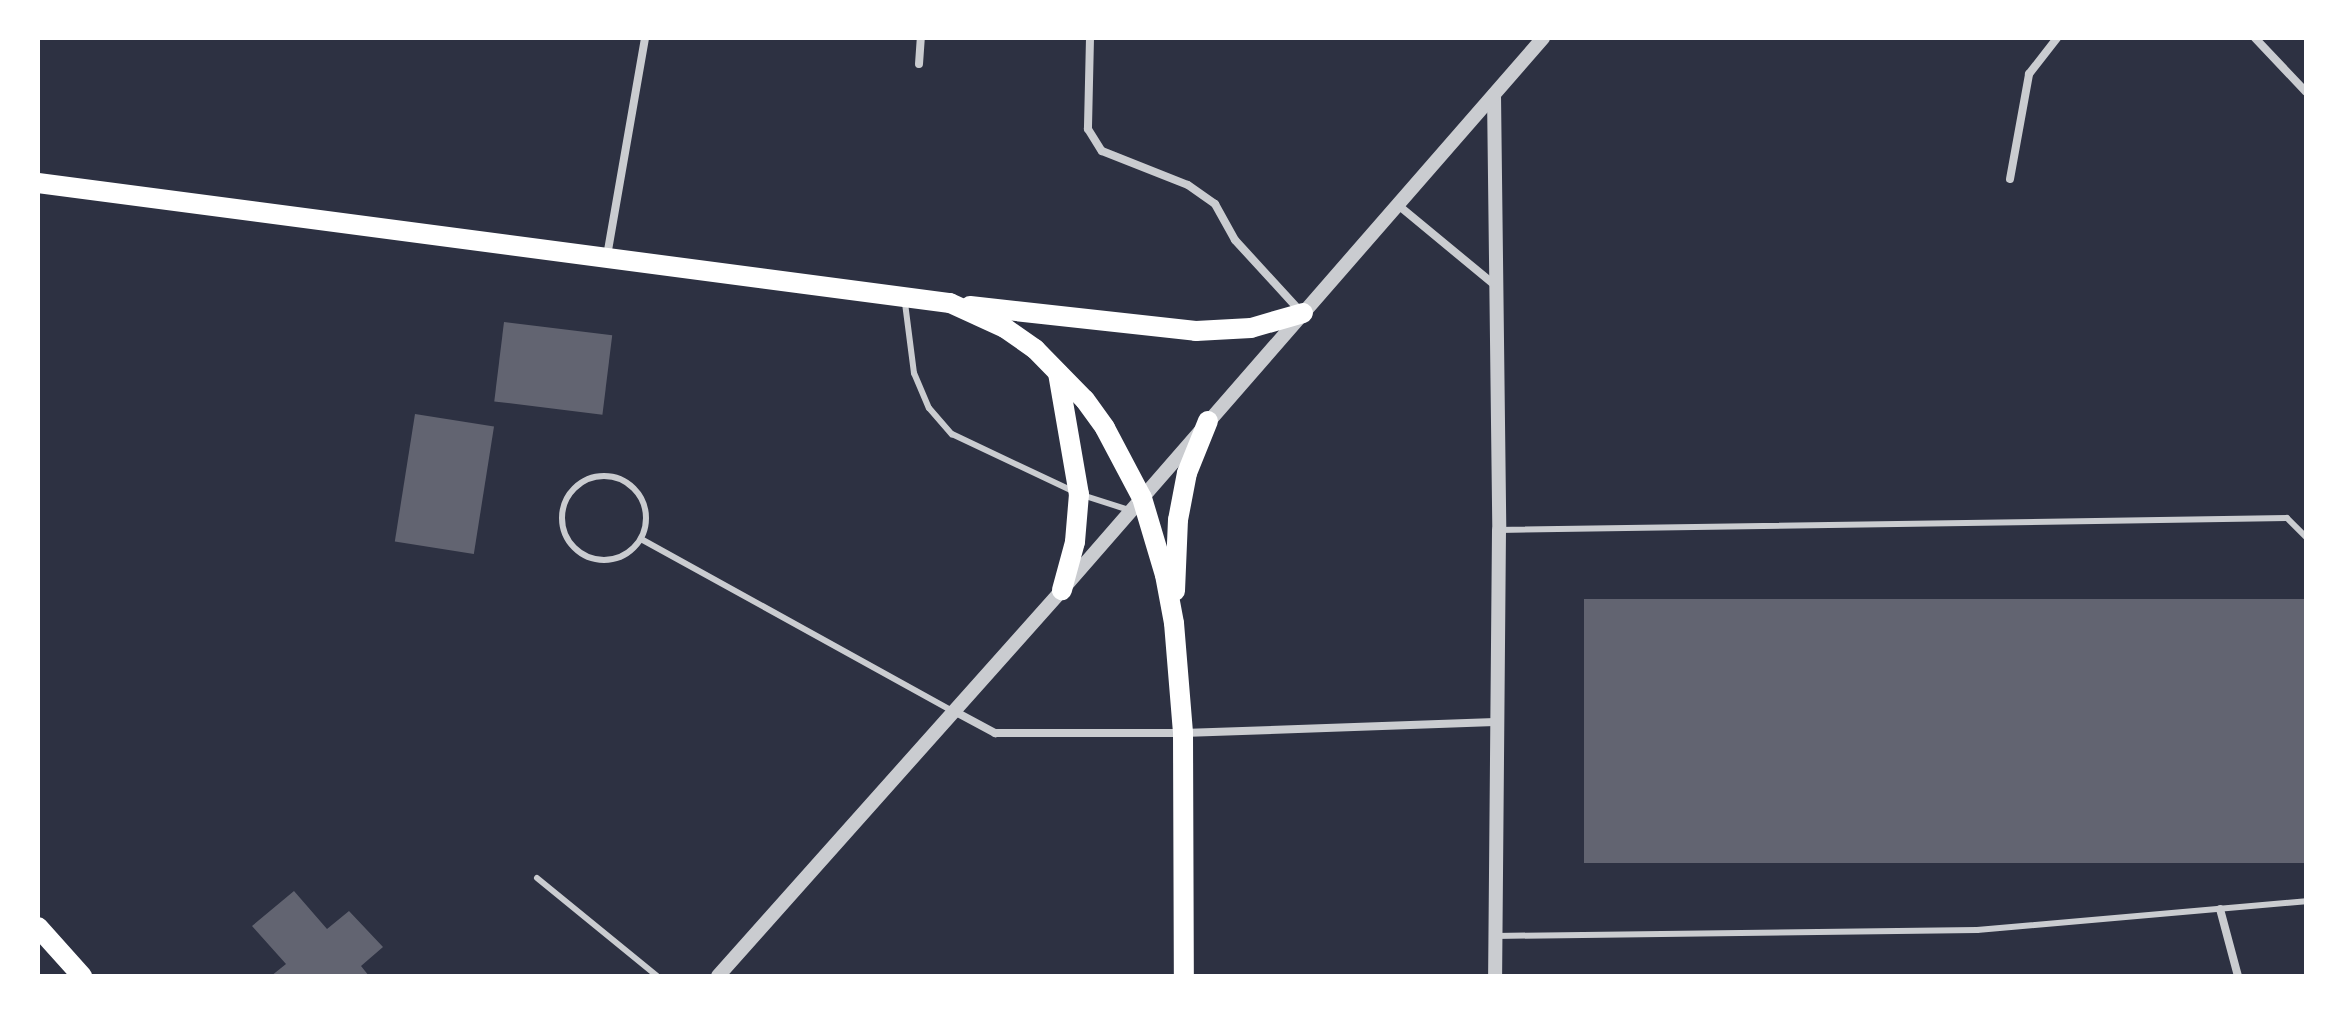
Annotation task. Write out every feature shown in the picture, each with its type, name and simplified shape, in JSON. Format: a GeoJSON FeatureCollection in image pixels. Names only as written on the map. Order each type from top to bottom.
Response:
{"type":"FeatureCollection","features":[{"type":"Feature","properties":{"kind":"main road"},"geometry":{"type":"LineString","coordinates":[[38,183],[905,299],[1196,331],[1251,328],[1303,313]]}},
{"type":"Feature","properties":{"kind":"main road"},"geometry":{"type":"LineString","coordinates":[[950,303],[1005,328],[1035,349],[1085,400],[1105,428],[1165,575],[1174,623],[1183,733],[1184,976]]}},
{"type":"Feature","properties":{"kind":"main road"},"geometry":{"type":"LineString","coordinates":[[1058,373],[1079,494],[1075,542],[1062,590]]}},
{"type":"Feature","properties":{"kind":"main road"},"geometry":{"type":"LineString","coordinates":[[1174,623],[1178,520],[1187,473],[1208,421]]}},
{"type":"Feature","properties":{"kind":"main road"},"geometry":{"type":"LineString","coordinates":[[38,927],[82,976]]}},
{"type":"Feature","properties":{"kind":"street"},"geometry":{"type":"LineString","coordinates":[[606,260],[645,38]]}},
{"type":"Feature","properties":{"kind":"street"},"geometry":{"type":"LineString","coordinates":[[919,64],[921,38]]}},
{"type":"Feature","properties":{"kind":"street"},"geometry":{"type":"LineString","coordinates":[[1090,38],[1088,129],[1102,151],[1188,185],[1215,204],[1235,240],[1303,313]]}},
{"type":"Feature","properties":{"kind":"street"},"geometry":{"type":"LineString","coordinates":[[718,976],[1062,590],[1543,38]]}},
{"type":"Feature","properties":{"kind":"street"},"geometry":{"type":"LineString","coordinates":[[2010,179],[2029,74],[2057,38]]}},
{"type":"Feature","properties":{"kind":"street"},"geometry":{"type":"LineString","coordinates":[[2255,38],[2306,92]]}},
{"type":"Feature","properties":{"kind":"street"},"geometry":{"type":"LineString","coordinates":[[1494,95],[1499,530],[1495,976]]}},
{"type":"Feature","properties":{"kind":"street"},"geometry":{"type":"LineString","coordinates":[[1398,205],[1497,287]]}},
{"type":"Feature","properties":{"kind":"street"},"geometry":{"type":"LineString","coordinates":[[954,711],[995,733],[1183,733],[1495,722]]}},
{"type":"Feature","properties":{"kind":"street"},"geometry":{"type":"LineString","coordinates":[[2220,909],[2238,976]]}},
{"type":"Feature","properties":{"kind":"lane"},"geometry":{"type":"LineString","coordinates":[[905,299],[914,373],[929,408],[952,434],[984,452],[1079,494],[1136,504]]}},
{"type":"Feature","properties":{"kind":"lane"},"geometry":{"type":"LineString","coordinates":[[594,477],[622,480],[633,488],[646,512],[641,539],[620,557],[593,559],[580,553],[564,531],[562,518],[571,492],[594,477]]}},
{"type":"Feature","properties":{"kind":"lane"},"geometry":{"type":"LineString","coordinates":[[1499,530],[2287,518],[2306,537]]}},
{"type":"Feature","properties":{"kind":"lane"},"geometry":{"type":"LineString","coordinates":[[641,539],[954,711]]}},
{"type":"Feature","properties":{"kind":"lane"},"geometry":{"type":"LineString","coordinates":[[537,878],[657,976]]}},
{"type":"Feature","properties":{"kind":"lane"},"geometry":{"type":"LineString","coordinates":[[1495,936],[1977,930],[2306,901]]}},
{"type":"Feature","properties":{"kind":"building"},"geometry":{"type":"Polygon","coordinates":[[[504,322],[612,335],[602,415],[494,401],[504,322]]]}},
{"type":"Feature","properties":{"kind":"building"},"geometry":{"type":"Polygon","coordinates":[[[415,414],[494,427],[474,554],[395,541],[415,414]]]}},
{"type":"Feature","properties":{"kind":"building"},"geometry":{"type":"Polygon","coordinates":[[[1584,599],[2306,599],[2306,863],[1584,863],[1584,599]]]}},
{"type":"Feature","properties":{"kind":"building"},"geometry":{"type":"Polygon","coordinates":[[[294,891],[327,929],[349,911],[383,947],[361,966],[369,976],[271,976],[286,964],[252,926],[294,891]]]}}]}
